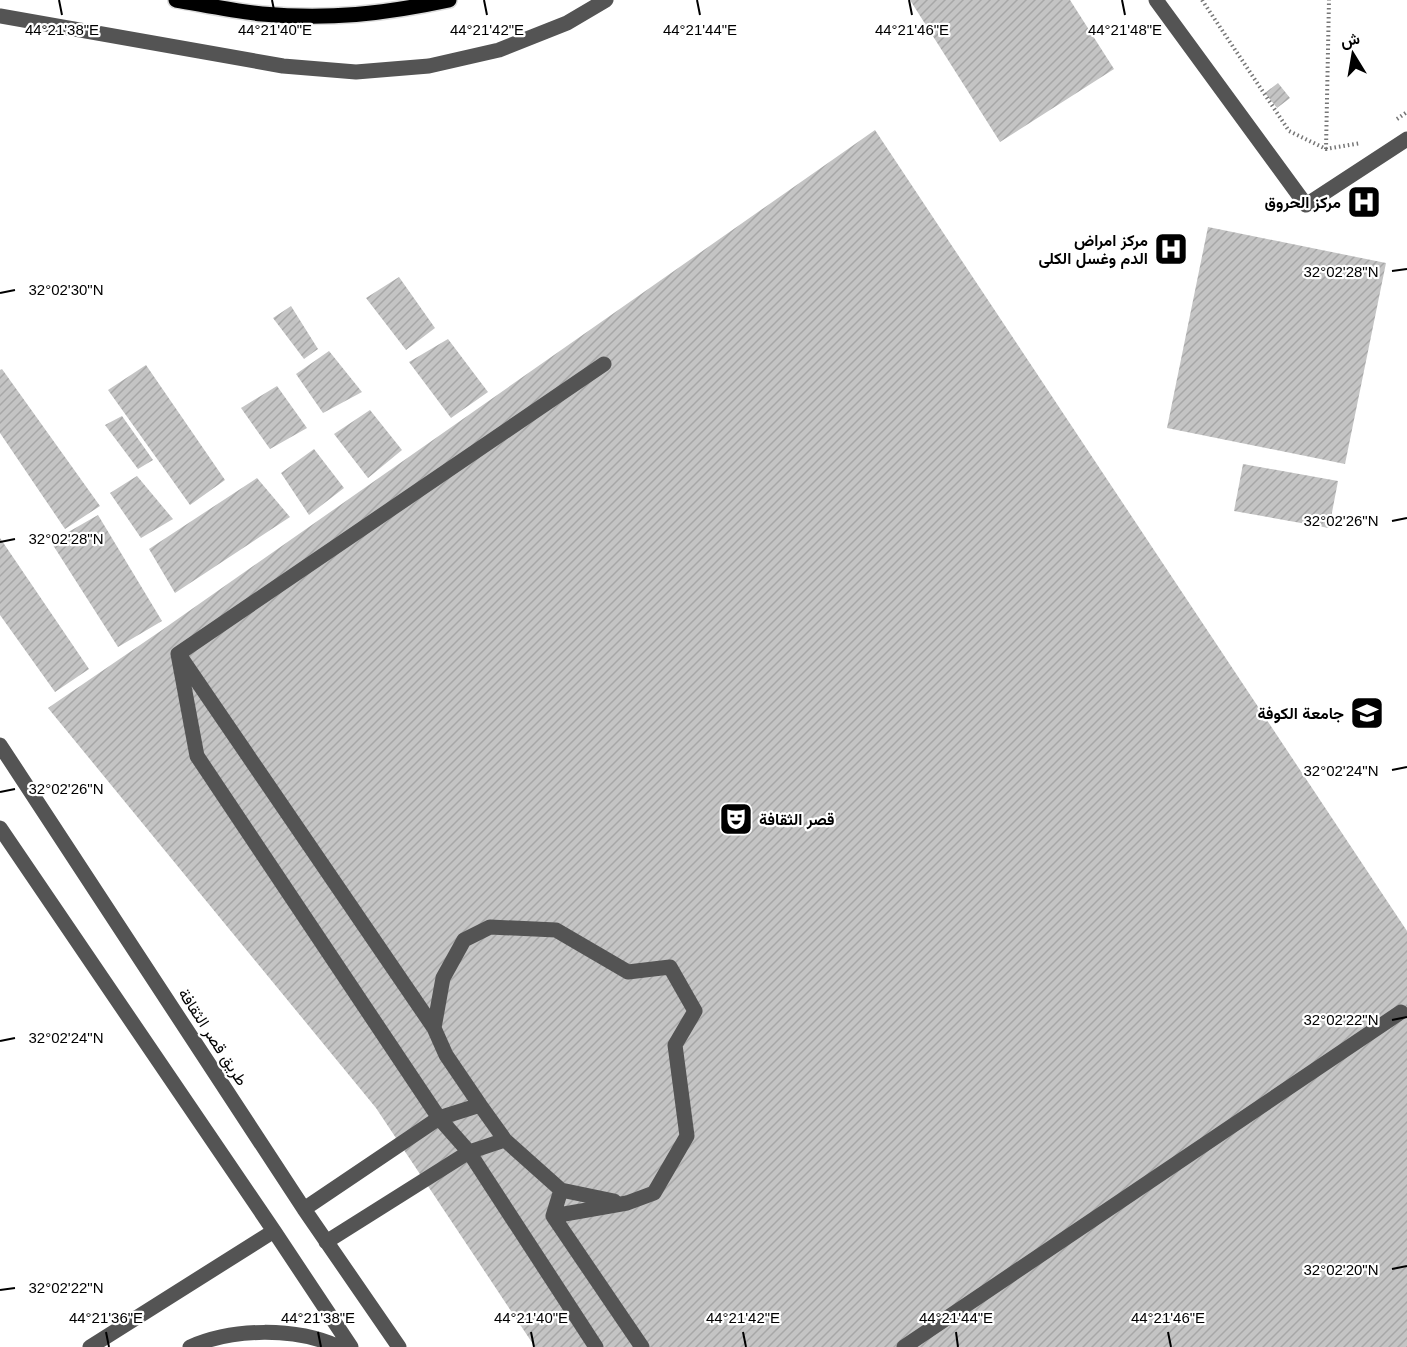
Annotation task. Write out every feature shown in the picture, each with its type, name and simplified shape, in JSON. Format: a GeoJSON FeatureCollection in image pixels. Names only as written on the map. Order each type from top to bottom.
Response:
{"type":"FeatureCollection","features":[{"type":"Feature","properties":{"kind":"main road"},"geometry":{"type":"LineString","coordinates":[[176,0],[261,14],[308,17],[355,16],[402,10],[448,0]]}},
{"type":"Feature","properties":{"kind":"street"},"geometry":{"type":"LineString","coordinates":[[0,16],[283,66],[356,72],[429,66],[500,50],[567,23],[606,0]]}},
{"type":"Feature","properties":{"kind":"street"},"geometry":{"type":"LineString","coordinates":[[1156,0],[1306,205],[1407,139]]}},
{"type":"Feature","properties":{"kind":"street"},"geometry":{"type":"LineString","coordinates":[[178,654],[604,364]]}},
{"type":"Feature","properties":{"kind":"street"},"geometry":{"type":"LineString","coordinates":[[178,654],[434,1028],[446,1055],[505,1140],[561,1190],[623,1204]]}},
{"type":"Feature","properties":{"kind":"street"},"geometry":{"type":"LineString","coordinates":[[178,654],[197,756],[439,1118],[469,1152],[596,1347]]}},
{"type":"Feature","properties":{"kind":"street","name":"طريق قصر الثقافة"},"geometry":{"type":"LineString","coordinates":[[0,745],[304,1209],[399,1347]]}},
{"type":"Feature","properties":{"kind":"street"},"geometry":{"type":"LineString","coordinates":[[0,828],[351,1347]]}},
{"type":"Feature","properties":{"kind":"street"},"geometry":{"type":"LineString","coordinates":[[434,1028],[443,978],[464,940],[490,927],[556,930],[628,972],[670,967],[695,1011],[675,1045],[687,1136],[654,1193],[623,1204],[553,1216]]}},
{"type":"Feature","properties":{"kind":"street"},"geometry":{"type":"LineString","coordinates":[[904,1347],[1401,1012]]}},
{"type":"Feature","properties":{"kind":"street"},"geometry":{"type":"LineString","coordinates":[[304,1209],[439,1118],[480,1105]]}},
{"type":"Feature","properties":{"kind":"street"},"geometry":{"type":"LineString","coordinates":[[326,1242],[469,1152],[505,1140]]}},
{"type":"Feature","properties":{"kind":"street"},"geometry":{"type":"LineString","coordinates":[[553,1216],[561,1190]]}},
{"type":"Feature","properties":{"kind":"street"},"geometry":{"type":"LineString","coordinates":[[553,1216],[642,1347]]}},
{"type":"Feature","properties":{"kind":"street"},"geometry":{"type":"LineString","coordinates":[[90,1347],[274,1231]]}},
{"type":"Feature","properties":{"kind":"street"},"geometry":{"type":"LineString","coordinates":[[190,1347],[218,1338],[265,1332],[312,1338],[339,1347]]}},
{"type":"Feature","properties":{"kind":"path"},"geometry":{"type":"LineString","coordinates":[[1202,0],[1289,131],[1326,149],[1362,143]]}},
{"type":"Feature","properties":{"kind":"path"},"geometry":{"type":"LineString","coordinates":[[1326,149],[1329,0]]}},
{"type":"Feature","properties":{"kind":"path"},"geometry":{"type":"LineString","coordinates":[[1389,124],[1407,112]]}},
{"type":"Feature","properties":{"kind":"building"},"geometry":{"type":"Polygon","coordinates":[[[910,0],[1070,0],[1114,69],[1000,142],[910,0]]]}},
{"type":"Feature","properties":{"kind":"building"},"geometry":{"type":"Polygon","coordinates":[[[1278,83],[1290,98],[1277,108],[1265,93],[1278,83]]]}},
{"type":"Feature","properties":{"kind":"building","name":"قصر الثقافة"},"geometry":{"type":"Polygon","coordinates":[[[875,130],[1407,931],[1407,1347],[535,1347],[376,1108],[48,708],[875,130]]]}},
{"type":"Feature","properties":{"kind":"building"},"geometry":{"type":"Polygon","coordinates":[[[1208,227],[1386,263],[1345,464],[1167,428],[1208,227]]]}},
{"type":"Feature","properties":{"kind":"building"},"geometry":{"type":"Polygon","coordinates":[[[399,277],[435,328],[406,350],[366,298],[399,277]]]}},
{"type":"Feature","properties":{"kind":"building"},"geometry":{"type":"Polygon","coordinates":[[[291,306],[318,349],[304,359],[273,318],[291,306]]]}},
{"type":"Feature","properties":{"kind":"building"},"geometry":{"type":"Polygon","coordinates":[[[448,339],[488,392],[451,418],[409,362],[448,339]]]}},
{"type":"Feature","properties":{"kind":"building"},"geometry":{"type":"Polygon","coordinates":[[[329,351],[362,392],[323,413],[296,374],[329,351]]]}},
{"type":"Feature","properties":{"kind":"building"},"geometry":{"type":"Polygon","coordinates":[[[146,365],[225,480],[190,505],[108,390],[146,365]]]}},
{"type":"Feature","properties":{"kind":"building"},"geometry":{"type":"Polygon","coordinates":[[[2,369],[100,506],[65,529],[0,433],[0,370],[2,369]]]}},
{"type":"Feature","properties":{"kind":"building"},"geometry":{"type":"Polygon","coordinates":[[[277,386],[307,428],[270,449],[241,408],[277,386]]]}},
{"type":"Feature","properties":{"kind":"building"},"geometry":{"type":"Polygon","coordinates":[[[370,410],[402,450],[368,478],[334,434],[370,410]]]}},
{"type":"Feature","properties":{"kind":"building"},"geometry":{"type":"Polygon","coordinates":[[[122,416],[153,460],[138,469],[105,425],[122,416]]]}},
{"type":"Feature","properties":{"kind":"building"},"geometry":{"type":"Polygon","coordinates":[[[314,449],[344,488],[309,515],[281,473],[314,449]]]}},
{"type":"Feature","properties":{"kind":"building"},"geometry":{"type":"Polygon","coordinates":[[[1243,464],[1338,481],[1329,528],[1234,511],[1243,464]]]}},
{"type":"Feature","properties":{"kind":"building"},"geometry":{"type":"Polygon","coordinates":[[[137,476],[173,519],[141,538],[110,493],[137,476]]]}},
{"type":"Feature","properties":{"kind":"building"},"geometry":{"type":"Polygon","coordinates":[[[257,478],[290,517],[175,593],[149,549],[257,478]]]}},
{"type":"Feature","properties":{"kind":"building"},"geometry":{"type":"Polygon","coordinates":[[[98,515],[162,621],[118,647],[51,542],[98,515]]]}},
{"type":"Feature","properties":{"kind":"building"},"geometry":{"type":"Polygon","coordinates":[[[0,538],[89,669],[55,692],[0,615],[0,538]]]}},
{"type":"Feature","properties":{"kind":"place","name":"مركز الحروق"},"geometry":{"type":"Point","coordinates":[1364,202]}},
{"type":"Feature","properties":{"kind":"place","name":"مركز امراض الدم وغسل الكلى"},"geometry":{"type":"Point","coordinates":[1171,249]}},
{"type":"Feature","properties":{"kind":"place","name":"جامعة الكوفة"},"geometry":{"type":"Point","coordinates":[1367,713]}},
{"type":"Feature","properties":{"kind":"place","name":"قصر الثقافة"},"geometry":{"type":"Point","coordinates":[736,819]}}]}
